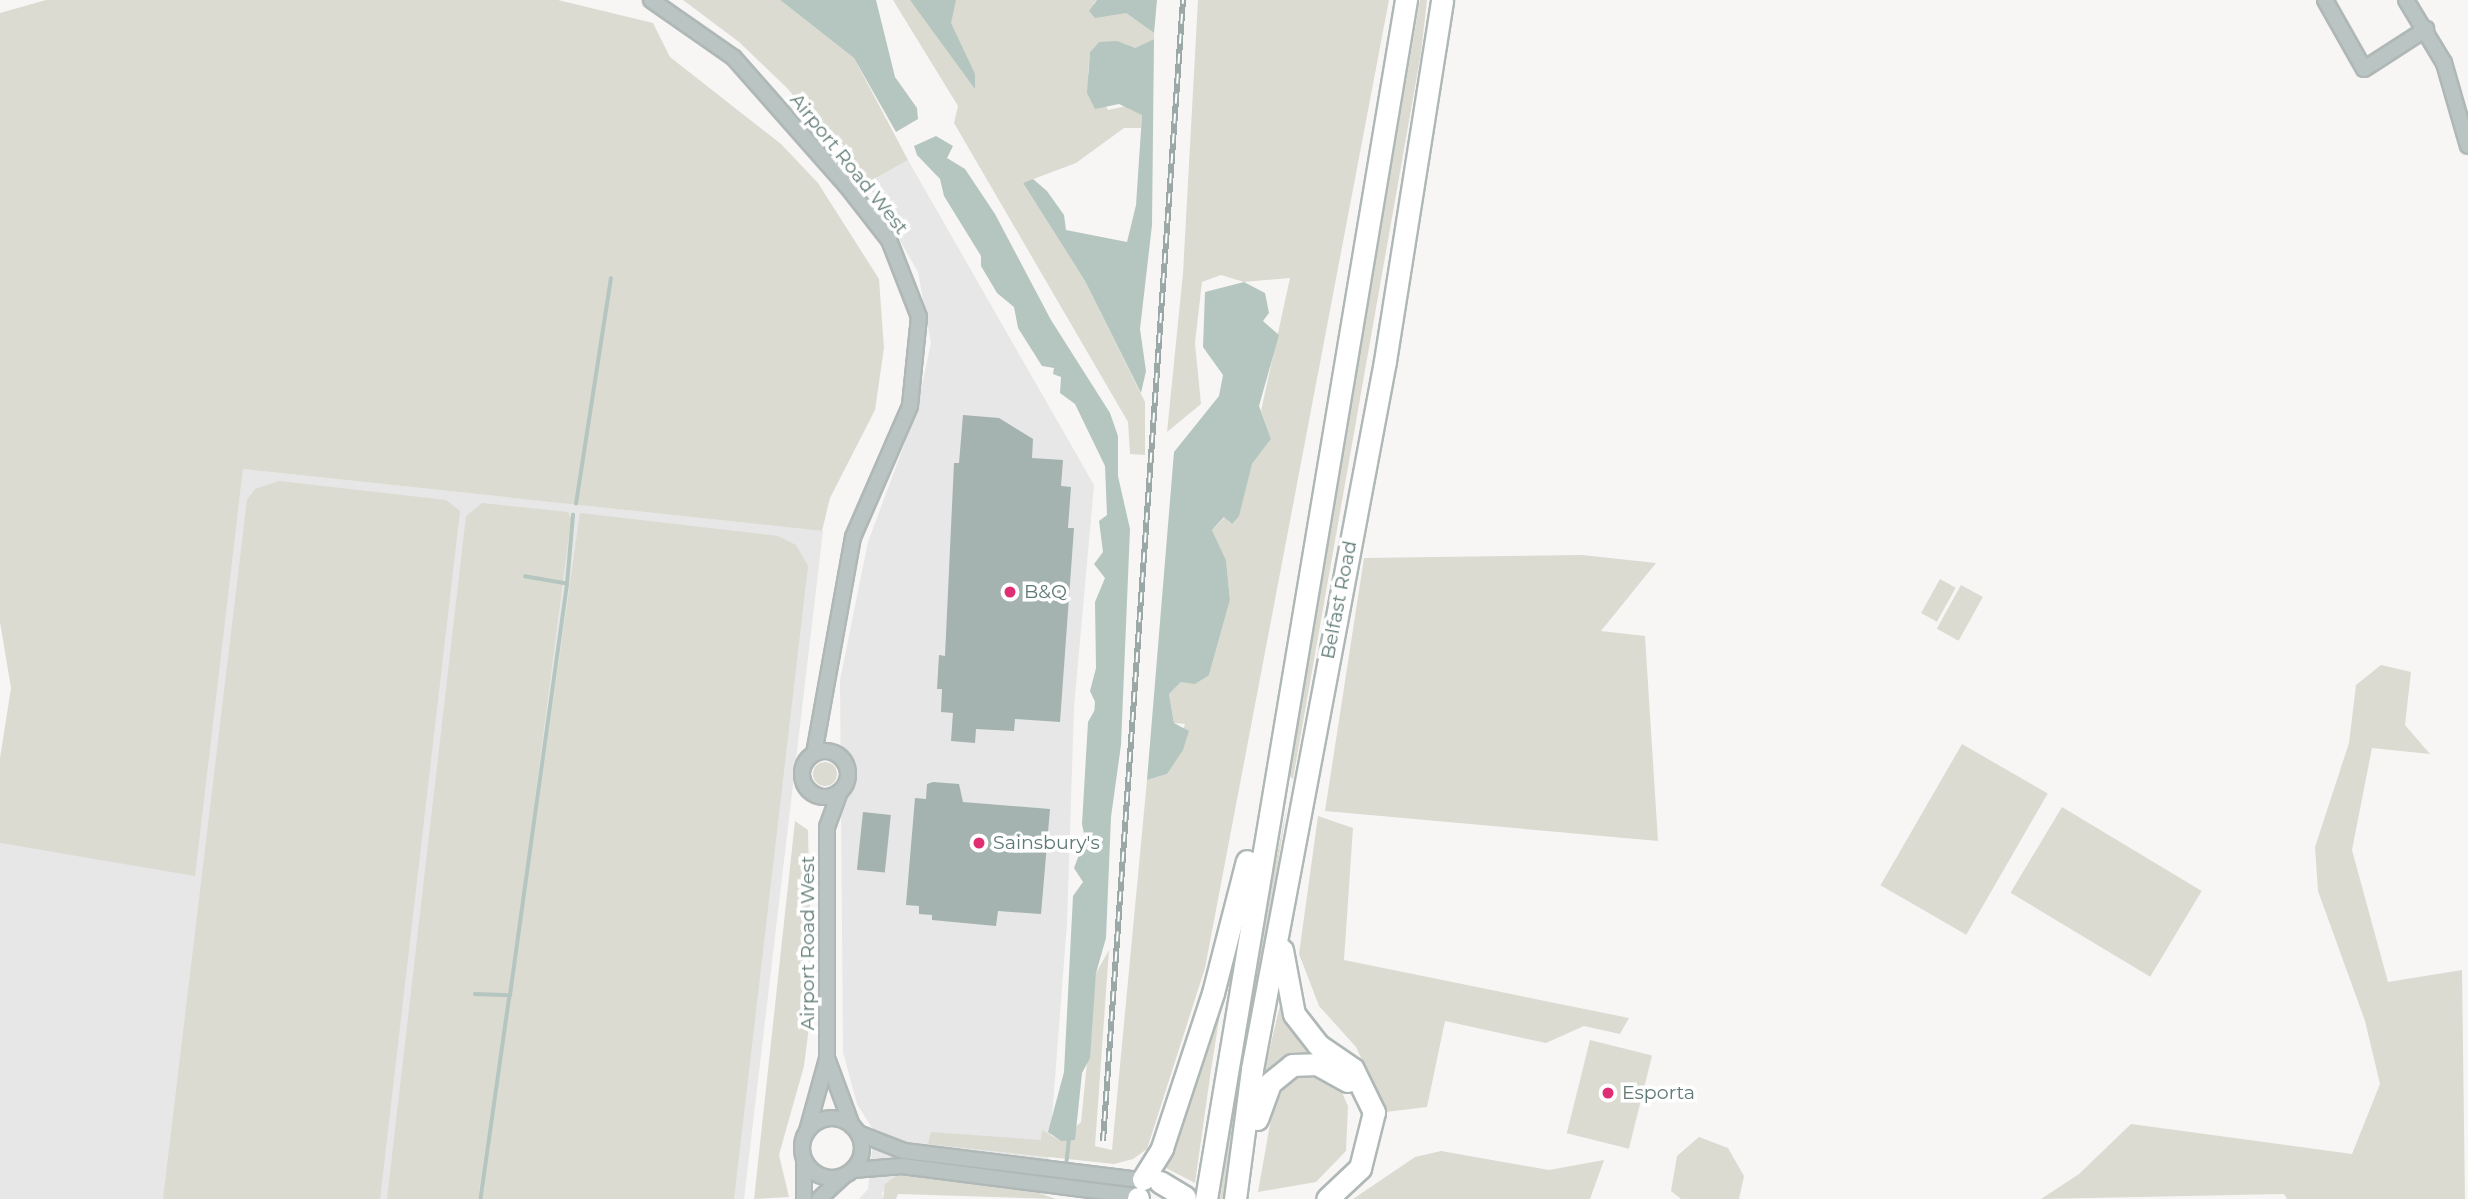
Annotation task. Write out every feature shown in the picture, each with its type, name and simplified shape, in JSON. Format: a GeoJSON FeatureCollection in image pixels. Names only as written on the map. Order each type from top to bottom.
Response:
{"type":"FeatureCollection","features":[{"type":"Feature","properties":{"kind":"highway","name":"Belfast Road"},"geometry":{"type":"LineString","coordinates":[[1162,1194],[1273,790],[1406,0]]}},
{"type":"Feature","properties":{"kind":"highway","name":"Belfast Road"},"geometry":{"type":"LineString","coordinates":[[1235,1199],[1282,916],[1389,335],[1442,0]]}},
{"type":"Feature","properties":{"kind":"highway"},"geometry":{"type":"LineString","coordinates":[[1162,1194],[1162,1148],[1213,993],[1252,841],[1273,790]]}},
{"type":"Feature","properties":{"kind":"highway"},"geometry":{"type":"LineString","coordinates":[[1282,916],[1284,972],[1294,1014],[1318,1045],[1353,1069],[1374,1112],[1371,1133],[1352,1180],[1327,1199]]}},
{"type":"Feature","properties":{"kind":"highway"},"geometry":{"type":"LineString","coordinates":[[1239,1167],[1264,1092],[1292,1065],[1317,1064],[1339,1072],[1350,1083],[1371,1133]]}},
{"type":"Feature","properties":{"kind":"street","name":"Airport Road West"},"geometry":{"type":"LineString","coordinates":[[651,0],[734,58],[846,185],[889,240],[919,317],[910,406],[853,537],[823,726],[814,753]]}},
{"type":"Feature","properties":{"kind":"street"},"geometry":{"type":"LineString","coordinates":[[2325,0],[2364,69],[2426,29]]}},
{"type":"Feature","properties":{"kind":"street"},"geometry":{"type":"LineString","coordinates":[[2406,0],[2426,29],[2444,63],[2468,146]]}},
{"type":"Feature","properties":{"kind":"street"},"geometry":{"type":"LineString","coordinates":[[823,726],[849,774],[840,792],[826,797],[812,793],[802,773],[814,753],[837,753]]}},
{"type":"Feature","properties":{"kind":"street","name":"Airport Road West"},"geometry":{"type":"LineString","coordinates":[[807,1131],[827,1059],[827,827],[840,792]]}},
{"type":"Feature","properties":{"kind":"street","name":"Airport Road West"},"geometry":{"type":"LineString","coordinates":[[812,793],[827,827]]}},
{"type":"Feature","properties":{"kind":"street","name":"Airport Road West"},"geometry":{"type":"LineString","coordinates":[[827,1059],[855,1130]]}},
{"type":"Feature","properties":{"kind":"street"},"geometry":{"type":"LineString","coordinates":[[804,1199],[807,1131],[823,1119],[904,1152],[1162,1194]]}},
{"type":"Feature","properties":{"kind":"street"},"geometry":{"type":"LineString","coordinates":[[819,1199],[849,1172],[862,1153],[855,1130]]}},
{"type":"Feature","properties":{"kind":"street"},"geometry":{"type":"LineString","coordinates":[[804,1160],[817,1174],[902,1166],[1057,1177]]}},
{"type":"Feature","properties":{"kind":"street"},"geometry":{"type":"LineString","coordinates":[[1074,1179],[1103,1190],[1116,1199]]}},
{"type":"Feature","properties":{"kind":"street"},"geometry":{"type":"LineString","coordinates":[[1103,1190],[1162,1194]]}},
{"type":"Feature","properties":{"kind":"shaded area"},"geometry":{"type":"Polygon","coordinates":[[[46,0],[558,0],[653,23],[670,57],[781,144],[818,183],[879,279],[884,348],[875,410],[830,498],[822,531],[243,469],[195,876],[0,843],[0,758],[11,688],[0,622],[0,13],[46,0]]]}},
{"type":"Feature","properties":{"kind":"shaded area"},"geometry":{"type":"Polygon","coordinates":[[[683,0],[780,0],[854,58],[908,160],[867,183],[787,88],[739,42],[683,0]]]}},
{"type":"Feature","properties":{"kind":"shaded area"},"geometry":{"type":"Polygon","coordinates":[[[780,0],[876,0],[895,77],[917,108],[918,119],[896,132],[854,58],[780,0]]]}},
{"type":"Feature","properties":{"kind":"shaded area"},"geometry":{"type":"Polygon","coordinates":[[[893,0],[1097,0],[1093,4],[1126,13],[1154,33],[1154,39],[1135,48],[1099,42],[1090,52],[1088,73],[1108,110],[1131,105],[1142,115],[1141,128],[1124,128],[1076,163],[1023,183],[1085,281],[1145,402],[1145,455],[1130,454],[1128,422],[954,123],[958,106],[893,0]]]}},
{"type":"Feature","properties":{"kind":"shaded area"},"geometry":{"type":"Polygon","coordinates":[[[910,0],[956,0],[951,23],[975,74],[975,89],[910,0]]]}},
{"type":"Feature","properties":{"kind":"shaded area"},"geometry":{"type":"Polygon","coordinates":[[[1097,0],[1157,0],[1154,33],[1126,13],[1095,18],[1089,11],[1097,0]]]}},
{"type":"Feature","properties":{"kind":"shaded area"},"geometry":{"type":"Polygon","coordinates":[[[1198,0],[1389,0],[1205,968],[1147,1149],[1133,1159],[1114,1164],[928,1144],[931,1132],[1041,1140],[1042,1130],[1061,1141],[1081,1122],[1096,973],[1109,950],[1095,1146],[1112,1150],[1147,780],[1167,774],[1185,724],[1174,723],[1169,694],[1181,682],[1209,675],[1230,600],[1226,560],[1212,530],[1225,517],[1231,524],[1252,464],[1271,439],[1261,411],[1290,278],[1244,282],[1221,275],[1202,282],[1195,343],[1201,404],[1167,432],[1183,273],[1198,0]]]}},
{"type":"Feature","properties":{"kind":"shaded area"},"geometry":{"type":"Polygon","coordinates":[[[1420,0],[1427,0],[1421,53],[1293,779],[1287,774],[1290,754],[1420,0]]]}},
{"type":"Feature","properties":{"kind":"shaded area"},"geometry":{"type":"Polygon","coordinates":[[[1154,39],[1152,225],[1140,329],[1146,371],[1141,393],[1085,281],[1023,183],[1033,179],[1047,191],[1064,215],[1066,230],[1127,242],[1136,205],[1142,115],[1119,104],[1095,109],[1087,93],[1090,52],[1099,42],[1117,41],[1135,48],[1154,39]]]}},
{"type":"Feature","properties":{"kind":"shaded area"},"geometry":{"type":"Polygon","coordinates":[[[936,136],[953,146],[947,158],[965,169],[995,214],[1051,320],[1110,413],[1118,436],[1118,476],[1130,529],[1121,745],[1111,817],[1106,938],[1096,973],[1090,1058],[1082,1073],[1075,1140],[1061,1141],[1048,1132],[1064,1072],[1073,896],[1083,882],[1074,868],[1085,839],[1082,824],[1088,722],[1097,706],[1090,691],[1096,668],[1095,602],[1105,578],[1094,564],[1103,552],[1099,521],[1107,515],[1105,466],[1075,404],[1060,393],[1061,377],[1053,374],[1054,368],[1042,366],[1018,328],[1014,307],[997,293],[981,266],[981,256],[944,196],[940,179],[917,155],[914,146],[936,136]]]}},
{"type":"Feature","properties":{"kind":"shaded area"},"geometry":{"type":"Polygon","coordinates":[[[908,160],[1094,485],[1074,708],[1067,923],[1049,1156],[1039,1193],[900,1173],[882,1193],[883,1199],[859,1199],[868,1189],[874,1131],[857,1104],[843,1052],[840,680],[868,542],[916,413],[931,343],[918,272],[867,183],[908,160]]]}},
{"type":"Feature","properties":{"kind":"shaded area"},"geometry":{"type":"Polygon","coordinates":[[[1244,282],[1265,293],[1269,313],[1263,321],[1279,335],[1259,406],[1271,439],[1252,464],[1239,516],[1232,524],[1224,517],[1212,530],[1226,560],[1230,600],[1209,675],[1195,684],[1181,682],[1169,694],[1174,723],[1189,731],[1183,750],[1167,774],[1147,780],[1174,452],[1219,396],[1223,375],[1203,347],[1205,292],[1244,282]]]}},
{"type":"Feature","properties":{"kind":"shaded area"},"geometry":{"type":"Polygon","coordinates":[[[243,469],[823,531],[744,1199],[0,1199],[0,843],[194,875],[243,469]]]}},
{"type":"Feature","properties":{"kind":"shaded area"},"geometry":{"type":"Polygon","coordinates":[[[279,481],[446,500],[460,511],[380,1199],[163,1199],[247,500],[255,489],[279,481]]]}},
{"type":"Feature","properties":{"kind":"shaded area"},"geometry":{"type":"Polygon","coordinates":[[[482,503],[568,512],[571,519],[519,923],[478,1199],[387,1199],[466,516],[482,503]]]}},
{"type":"Feature","properties":{"kind":"shaded area"},"geometry":{"type":"Polygon","coordinates":[[[580,513],[778,536],[796,545],[808,566],[734,1199],[482,1199],[580,513]]]}},
{"type":"Feature","properties":{"kind":"shaded area"},"geometry":{"type":"Polygon","coordinates":[[[1582,555],[1656,563],[1601,631],[1645,636],[1658,841],[1325,811],[1364,558],[1582,555]]]}},
{"type":"Feature","properties":{"kind":"shaded area"},"geometry":{"type":"Polygon","coordinates":[[[1940,579],[1956,588],[1937,622],[1921,613],[1940,579]]]}},
{"type":"Feature","properties":{"kind":"shaded area"},"geometry":{"type":"Polygon","coordinates":[[[1961,585],[1983,597],[1959,641],[1937,629],[1961,585]]]}},
{"type":"Feature","properties":{"kind":"shaded area"},"geometry":{"type":"Polygon","coordinates":[[[2381,665],[2411,672],[2405,725],[2430,754],[2372,748],[2352,850],[2388,982],[2462,970],[2465,1199],[2287,1199],[2284,1194],[2041,1199],[2079,1174],[2131,1124],[2352,1154],[2380,1084],[2365,1021],[2318,891],[2315,847],[2349,743],[2356,685],[2381,665]]]}},
{"type":"Feature","properties":{"kind":"shaded area"},"geometry":{"type":"Polygon","coordinates":[[[1962,744],[2048,793],[1966,935],[1880,885],[1962,744]]]}},
{"type":"Feature","properties":{"kind":"shaded area"},"geometry":{"type":"Polygon","coordinates":[[[825,762],[834,765],[837,774],[834,783],[825,786],[816,783],[813,774],[816,765],[825,762]]]}},
{"type":"Feature","properties":{"kind":"shaded area"},"geometry":{"type":"Polygon","coordinates":[[[1287,806],[1225,1199],[1220,1199],[1254,970],[1287,806]]]}},
{"type":"Feature","properties":{"kind":"shaded area"},"geometry":{"type":"Polygon","coordinates":[[[2062,807],[2202,891],[2150,977],[2010,893],[2062,807]]]}},
{"type":"Feature","properties":{"kind":"shaded area"},"geometry":{"type":"Polygon","coordinates":[[[1318,816],[1353,828],[1344,960],[1629,1018],[1620,1034],[1584,1026],[1546,1043],[1445,1021],[1427,1107],[1386,1112],[1356,1047],[1319,1006],[1299,954],[1318,816]]]}},
{"type":"Feature","properties":{"kind":"shaded area"},"geometry":{"type":"Polygon","coordinates":[[[795,821],[808,830],[812,1004],[804,1066],[779,1155],[789,1197],[754,1199],[795,821]]]}},
{"type":"Feature","properties":{"kind":"shaded area"},"geometry":{"type":"Polygon","coordinates":[[[1228,964],[1211,1070],[1195,1183],[1162,1166],[1228,964]]]}},
{"type":"Feature","properties":{"kind":"shaded area"},"geometry":{"type":"Polygon","coordinates":[[[1280,1005],[1314,1053],[1284,1059],[1262,1081],[1280,1005]]]}},
{"type":"Feature","properties":{"kind":"shaded area","name":"Esporta"},"geometry":{"type":"Polygon","coordinates":[[[1590,1040],[1652,1055],[1629,1149],[1567,1133],[1590,1040]]]}},
{"type":"Feature","properties":{"kind":"shaded area"},"geometry":{"type":"Polygon","coordinates":[[[1322,1075],[1339,1086],[1348,1106],[1346,1151],[1316,1182],[1258,1192],[1273,1107],[1286,1085],[1299,1076],[1322,1075]]]}},
{"type":"Feature","properties":{"kind":"shaded area"},"geometry":{"type":"Polygon","coordinates":[[[1699,1137],[1728,1148],[1744,1176],[1739,1199],[1681,1199],[1671,1191],[1677,1156],[1699,1137]]]}},
{"type":"Feature","properties":{"kind":"shaded area"},"geometry":{"type":"Polygon","coordinates":[[[1441,1151],[1549,1170],[1604,1160],[1590,1199],[1353,1199],[1415,1157],[1441,1151]]]}},
{"type":"Feature","properties":{"kind":"shaded area"},"geometry":{"type":"Polygon","coordinates":[[[900,1173],[1039,1193],[1056,1199],[898,1194],[896,1199],[883,1199],[885,1184],[900,1173]]]}},
{"type":"Feature","properties":{"kind":"building","name":"B&Q"},"geometry":{"type":"Polygon","coordinates":[[[963,415],[999,418],[1033,439],[1032,458],[1063,460],[1061,486],[1071,487],[1068,528],[1074,528],[1060,722],[1015,719],[1014,731],[976,729],[975,743],[951,741],[953,713],[941,712],[942,689],[937,689],[939,655],[945,656],[954,463],[959,463],[963,415]]]}},
{"type":"Feature","properties":{"kind":"building","name":"Sainsbury's"},"geometry":{"type":"Polygon","coordinates":[[[927,784],[959,784],[963,802],[1050,809],[1041,914],[998,911],[996,926],[932,920],[932,915],[919,914],[919,906],[906,905],[915,798],[926,799],[927,784]]]}},
{"type":"Feature","properties":{"kind":"building"},"geometry":{"type":"Polygon","coordinates":[[[863,812],[891,815],[885,873],[857,870],[863,812]]]}},
{"type":"Feature","properties":{"kind":"waterway"},"geometry":{"type":"LineString","coordinates":[[576,504],[611,279]]}},
{"type":"Feature","properties":{"kind":"waterway"},"geometry":{"type":"LineString","coordinates":[[567,584],[573,515]]}},
{"type":"Feature","properties":{"kind":"waterway"},"geometry":{"type":"LineString","coordinates":[[510,995],[567,584],[526,577]]}},
{"type":"Feature","properties":{"kind":"waterway"},"geometry":{"type":"LineString","coordinates":[[1096,720],[1097,700]]}},
{"type":"Feature","properties":{"kind":"waterway"},"geometry":{"type":"LineString","coordinates":[[475,994],[510,995],[481,1199]]}},
{"type":"Feature","properties":{"kind":"waterway"},"geometry":{"type":"LineString","coordinates":[[1066,1167],[1069,1136]]}},
{"type":"Feature","properties":{"kind":"railway"},"geometry":{"type":"LineString","coordinates":[[1103,1141],[1183,0]]}},
{"type":"Feature","properties":{"kind":"place","name":"B&Q"},"geometry":{"type":"Point","coordinates":[1010,592]}},
{"type":"Feature","properties":{"kind":"place","name":"Sainsbury's"},"geometry":{"type":"Point","coordinates":[979,843]}},
{"type":"Feature","properties":{"kind":"place","name":"Esporta"},"geometry":{"type":"Point","coordinates":[1608,1093]}}]}
